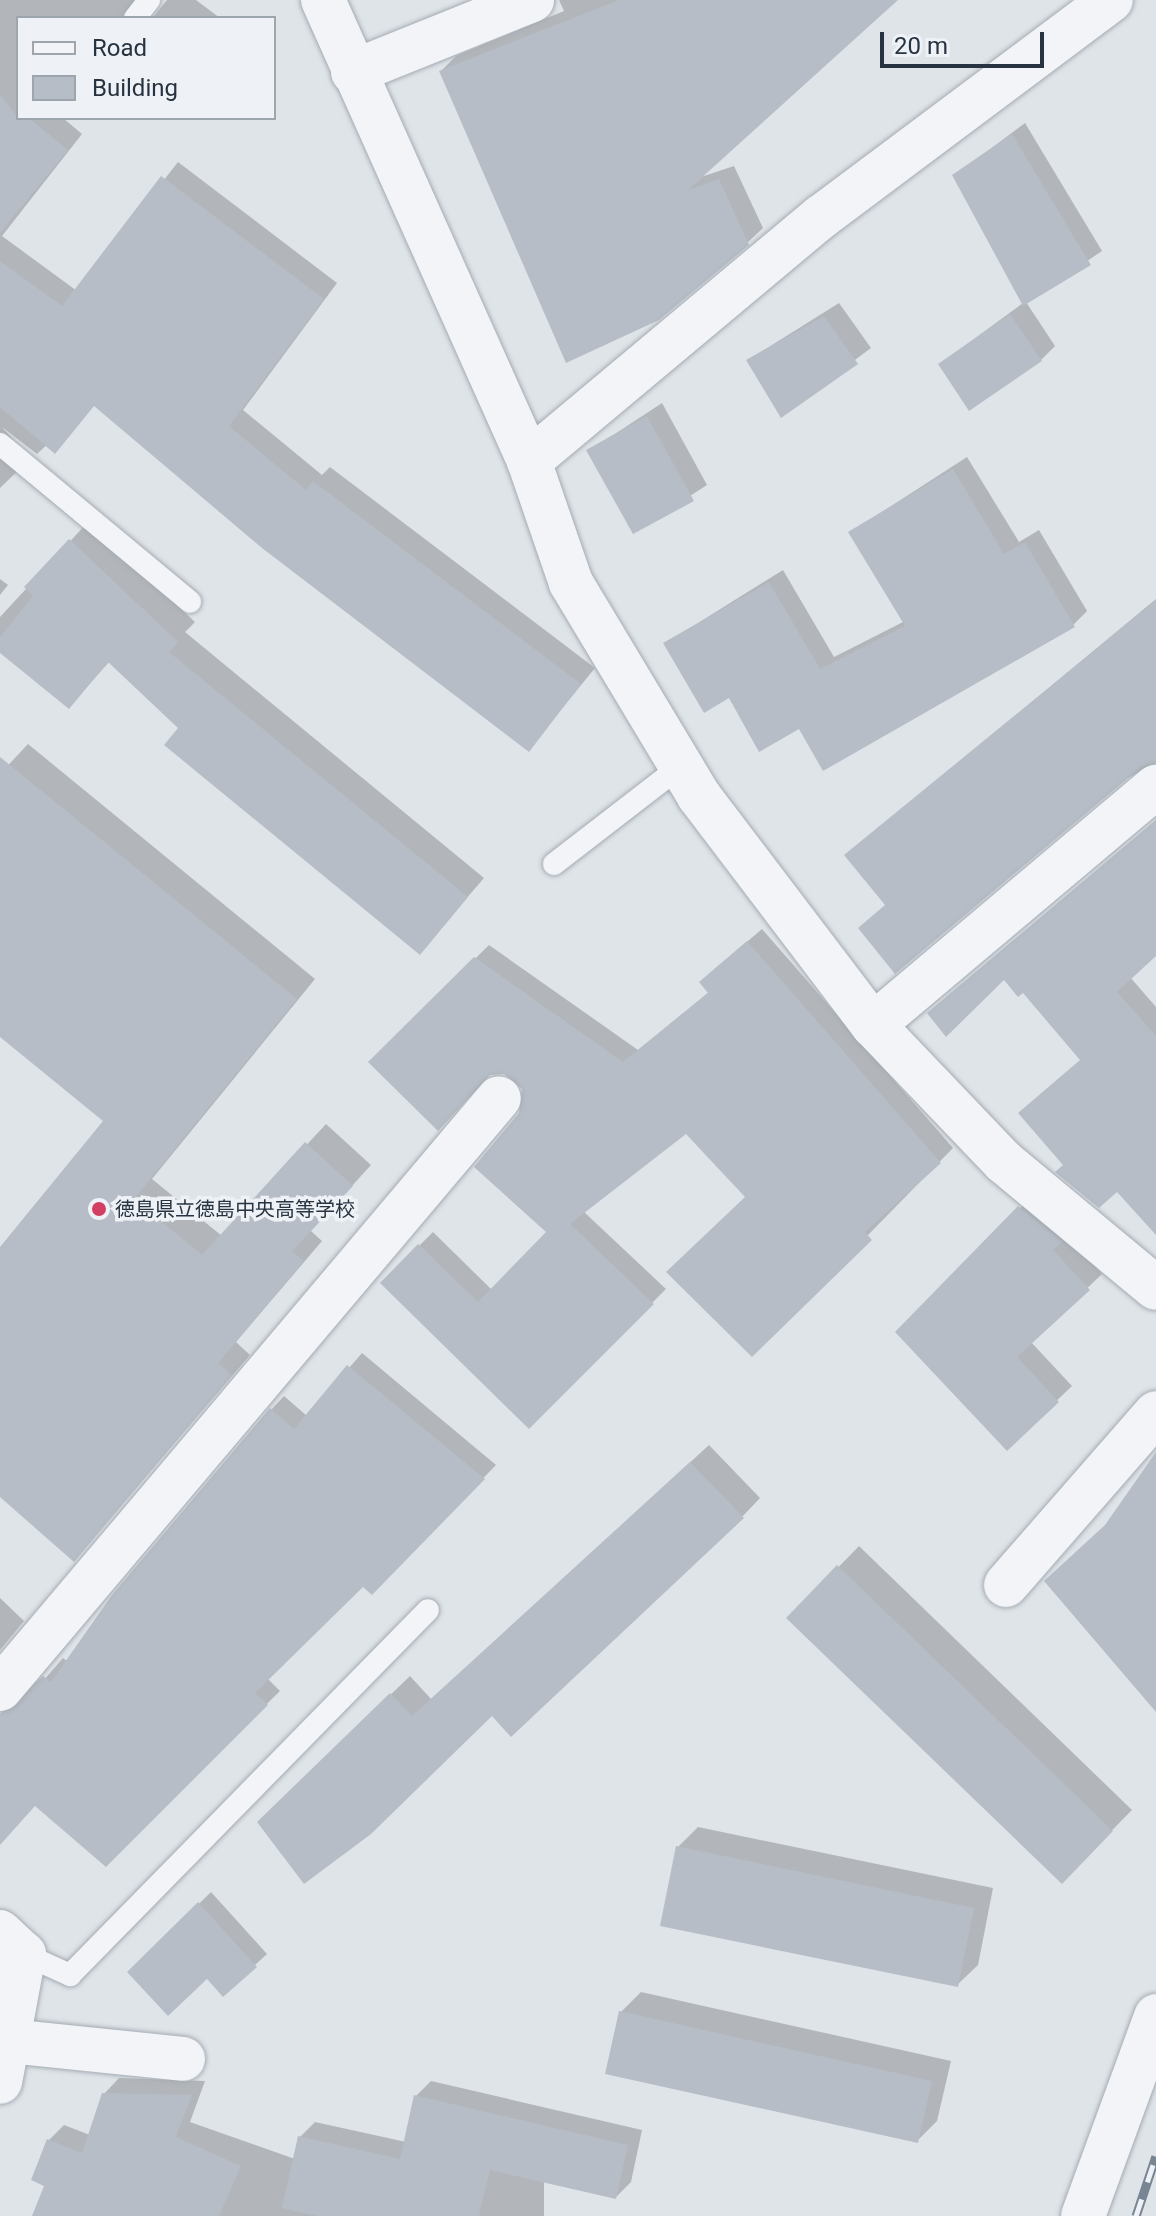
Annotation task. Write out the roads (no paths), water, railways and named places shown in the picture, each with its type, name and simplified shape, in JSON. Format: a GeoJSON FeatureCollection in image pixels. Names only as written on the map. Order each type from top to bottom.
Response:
{"type":"FeatureCollection","features":[{"type":"Feature","properties":{"kind":"street"},"geometry":{"type":"LineString","coordinates":[[323,0],[529,461],[571,583],[681,766],[873,1025],[1004,1162],[1156,1288]]}},
{"type":"Feature","properties":{"kind":"street"},"geometry":{"type":"LineString","coordinates":[[353,72],[532,0]]}},
{"type":"Feature","properties":{"kind":"street"},"geometry":{"type":"LineString","coordinates":[[529,461],[821,217],[1111,0]]}},
{"type":"Feature","properties":{"kind":"street"},"geometry":{"type":"LineString","coordinates":[[873,1025],[1156,787]]}},
{"type":"Feature","properties":{"kind":"street"},"geometry":{"type":"LineString","coordinates":[[0,1689],[499,1098]]}},
{"type":"Feature","properties":{"kind":"street"},"geometry":{"type":"LineString","coordinates":[[1006,1585],[1156,1413]]}},
{"type":"Feature","properties":{"kind":"street"},"geometry":{"type":"LineString","coordinates":[[0,2082],[12,1943]]}},
{"type":"Feature","properties":{"kind":"street"},"geometry":{"type":"LineString","coordinates":[[1083,2216],[1156,2016]]}},
{"type":"Feature","properties":{"kind":"street"},"geometry":{"type":"LineString","coordinates":[[4,2040],[183,2059]]}},
{"type":"Feature","properties":{"kind":"lane"},"geometry":{"type":"LineString","coordinates":[[137,16],[149,0]]}},
{"type":"Feature","properties":{"kind":"lane"},"geometry":{"type":"LineString","coordinates":[[0,444],[190,602]]}},
{"type":"Feature","properties":{"kind":"lane"},"geometry":{"type":"LineString","coordinates":[[554,864],[681,766]]}},
{"type":"Feature","properties":{"kind":"lane"},"geometry":{"type":"LineString","coordinates":[[12,1943],[70,1975],[428,1610]]}},
{"type":"Feature","properties":{"kind":"railway"},"geometry":{"type":"LineString","coordinates":[[1136,2216],[1156,2156]]}},
{"type":"Feature","properties":{"kind":"place","name":"徳島県立徳島中央高等学校"},"geometry":{"type":"Point","coordinates":[99,1209]}}]}
